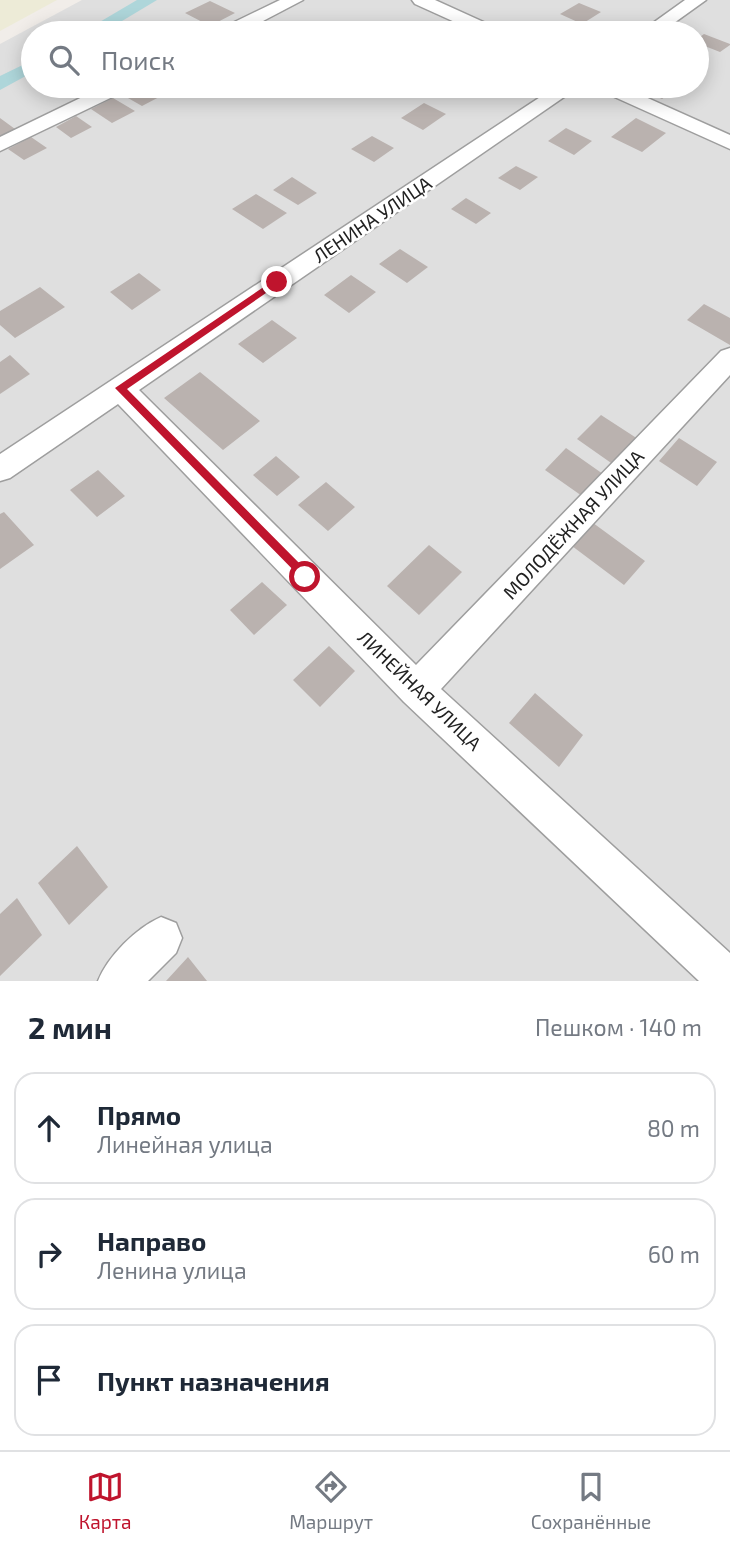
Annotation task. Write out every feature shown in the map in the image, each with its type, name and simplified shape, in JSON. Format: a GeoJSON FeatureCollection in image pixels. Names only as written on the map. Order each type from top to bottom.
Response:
{"type":"FeatureCollection","features":[{"type":"Feature","properties":{"kind":"street"},"geometry":{"type":"LineString","coordinates":[[251,21],[294,0]]}},
{"type":"Feature","properties":{"kind":"street"},"geometry":{"type":"LineString","coordinates":[[421,0],[467,21]]}},
{"type":"Feature","properties":{"kind":"street"},"geometry":{"type":"LineString","coordinates":[[666,21],[697,0]]}},
{"type":"Feature","properties":{"kind":"street"},"geometry":{"type":"LineString","coordinates":[[0,145],[96,98]]}},
{"type":"Feature","properties":{"kind":"street","name":"ЛЕНИНА УЛИЦА"},"geometry":{"type":"LineString","coordinates":[[0,469],[552,98]]}},
{"type":"Feature","properties":{"kind":"street"},"geometry":{"type":"LineString","coordinates":[[633,98],[730,142]]}},
{"type":"Feature","properties":{"kind":"street","name":"МОЛОДЁЖНАЯ УЛИЦА"},"geometry":{"type":"LineString","coordinates":[[416,690],[730,358]]}},
{"type":"Feature","properties":{"kind":"street","name":"ЛИНЕЙНАЯ УЛИЦА"},"geometry":{"type":"LineString","coordinates":[[120,388],[416,690],[730,981]]}},
{"type":"Feature","properties":{"kind":"street"},"geometry":{"type":"LineString","coordinates":[[119,981],[161,938]]}},
{"type":"Feature","properties":{"kind":"shaded area"},"geometry":{"type":"Polygon","coordinates":[[[0,0],[57,0],[0,31],[0,0]]]}},
{"type":"Feature","properties":{"kind":"shaded area"},"geometry":{"type":"Polygon","coordinates":[[[82,0],[730,0],[730,981],[0,981],[0,44],[21,33],[21,98],[709,98],[709,21],[43,21],[82,0]]]}},
{"type":"Feature","properties":{"kind":"building"},"geometry":{"type":"Polygon","coordinates":[[[210,1],[235,13],[220,21],[200,21],[185,13],[210,1]]]}},
{"type":"Feature","properties":{"kind":"building"},"geometry":{"type":"Polygon","coordinates":[[[579,3],[601,12],[587,21],[575,21],[560,14],[579,3]]]}},
{"type":"Feature","properties":{"kind":"building"},"geometry":{"type":"Polygon","coordinates":[[[709,36],[730,44],[720,52],[709,48],[709,36]]]}},
{"type":"Feature","properties":{"kind":"building"},"geometry":{"type":"Polygon","coordinates":[[[113,98],[135,111],[112,123],[91,109],[113,98]]]}},
{"type":"Feature","properties":{"kind":"building"},"geometry":{"type":"Polygon","coordinates":[[[128,98],[157,98],[142,106],[128,98]]]}},
{"type":"Feature","properties":{"kind":"building"},"geometry":{"type":"Polygon","coordinates":[[[424,103],[446,114],[423,130],[401,118],[424,103]]]}},
{"type":"Feature","properties":{"kind":"building"},"geometry":{"type":"Polygon","coordinates":[[[76,116],[92,127],[71,138],[56,127],[76,116]]]}},
{"type":"Feature","properties":{"kind":"building"},"geometry":{"type":"Polygon","coordinates":[[[0,118],[15,129],[0,137],[0,118]]]}},
{"type":"Feature","properties":{"kind":"building"},"geometry":{"type":"Polygon","coordinates":[[[636,118],[666,133],[642,152],[611,137],[636,118]]]}},
{"type":"Feature","properties":{"kind":"building"},"geometry":{"type":"Polygon","coordinates":[[[566,128],[592,141],[574,155],[548,141],[566,128]]]}},
{"type":"Feature","properties":{"kind":"building"},"geometry":{"type":"Polygon","coordinates":[[[372,136],[394,148],[374,162],[351,149],[372,136]]]}},
{"type":"Feature","properties":{"kind":"building"},"geometry":{"type":"Polygon","coordinates":[[[31,137],[47,148],[24,160],[8,149],[31,137]]]}},
{"type":"Feature","properties":{"kind":"building"},"geometry":{"type":"Polygon","coordinates":[[[516,166],[538,177],[520,190],[498,178],[516,166]]]}},
{"type":"Feature","properties":{"kind":"building"},"geometry":{"type":"Polygon","coordinates":[[[292,177],[317,193],[298,205],[273,190],[292,177]]]}},
{"type":"Feature","properties":{"kind":"building"},"geometry":{"type":"Polygon","coordinates":[[[256,194],[287,213],[263,229],[232,209],[256,194]]]}},
{"type":"Feature","properties":{"kind":"building"},"geometry":{"type":"Polygon","coordinates":[[[466,198],[491,213],[476,224],[451,209],[466,198]]]}},
{"type":"Feature","properties":{"kind":"building"},"geometry":{"type":"Polygon","coordinates":[[[400,249],[428,267],[407,283],[379,264],[400,249]]]}},
{"type":"Feature","properties":{"kind":"building"},"geometry":{"type":"Polygon","coordinates":[[[139,273],[161,290],[132,310],[110,292],[139,273]]]}},
{"type":"Feature","properties":{"kind":"building"},"geometry":{"type":"Polygon","coordinates":[[[351,275],[376,292],[349,313],[324,295],[351,275]]]}},
{"type":"Feature","properties":{"kind":"building"},"geometry":{"type":"Polygon","coordinates":[[[40,287],[65,307],[15,338],[0,325],[0,311],[40,287]]]}},
{"type":"Feature","properties":{"kind":"building"},"geometry":{"type":"Polygon","coordinates":[[[704,304],[730,318],[730,345],[687,320],[704,304]]]}},
{"type":"Feature","properties":{"kind":"building"},"geometry":{"type":"Polygon","coordinates":[[[272,320],[297,338],[263,363],[238,344],[272,320]]]}},
{"type":"Feature","properties":{"kind":"building"},"geometry":{"type":"Polygon","coordinates":[[[10,355],[30,374],[0,394],[0,362],[10,355]]]}},
{"type":"Feature","properties":{"kind":"building"},"geometry":{"type":"Polygon","coordinates":[[[200,372],[260,421],[223,450],[164,398],[200,372]]]}},
{"type":"Feature","properties":{"kind":"building"},"geometry":{"type":"Polygon","coordinates":[[[601,415],[638,439],[614,465],[577,439],[601,415]]]}},
{"type":"Feature","properties":{"kind":"building"},"geometry":{"type":"Polygon","coordinates":[[[679,438],[717,462],[697,486],[659,461],[679,438]]]}},
{"type":"Feature","properties":{"kind":"building"},"geometry":{"type":"Polygon","coordinates":[[[566,448],[603,474],[582,496],[545,470],[566,448]]]}},
{"type":"Feature","properties":{"kind":"building"},"geometry":{"type":"Polygon","coordinates":[[[276,456],[300,477],[277,496],[253,475],[276,456]]]}},
{"type":"Feature","properties":{"kind":"building"},"geometry":{"type":"Polygon","coordinates":[[[98,470],[125,496],[97,517],[70,490],[98,470]]]}},
{"type":"Feature","properties":{"kind":"building"},"geometry":{"type":"Polygon","coordinates":[[[326,482],[355,507],[328,531],[298,505],[326,482]]]}},
{"type":"Feature","properties":{"kind":"building"},"geometry":{"type":"Polygon","coordinates":[[[4,512],[34,545],[0,569],[0,514],[4,512]]]}},
{"type":"Feature","properties":{"kind":"building"},"geometry":{"type":"Polygon","coordinates":[[[589,520],[645,561],[624,585],[568,543],[589,520]]]}},
{"type":"Feature","properties":{"kind":"building"},"geometry":{"type":"Polygon","coordinates":[[[429,545],[462,572],[419,615],[387,586],[429,545]]]}},
{"type":"Feature","properties":{"kind":"building"},"geometry":{"type":"Polygon","coordinates":[[[262,582],[287,605],[254,635],[230,610],[262,582]]]}},
{"type":"Feature","properties":{"kind":"building"},"geometry":{"type":"Polygon","coordinates":[[[329,646],[355,671],[320,707],[293,680],[329,646]]]}},
{"type":"Feature","properties":{"kind":"building"},"geometry":{"type":"Polygon","coordinates":[[[535,693],[583,735],[559,767],[509,723],[535,693]]]}},
{"type":"Feature","properties":{"kind":"building"},"geometry":{"type":"Polygon","coordinates":[[[77,846],[108,887],[69,925],[38,883],[77,846]]]}},
{"type":"Feature","properties":{"kind":"building"},"geometry":{"type":"Polygon","coordinates":[[[17,898],[42,935],[0,976],[0,914],[17,898]]]}},
{"type":"Feature","properties":{"kind":"building"},"geometry":{"type":"Polygon","coordinates":[[[188,957],[207,981],[166,981],[188,957]]]}},
{"type":"Feature","properties":{"kind":"waterway"},"geometry":{"type":"LineString","coordinates":[[111,21],[149,0]]}},
{"type":"Feature","properties":{"kind":"waterway"},"geometry":{"type":"LineString","coordinates":[[0,84],[21,72]]}},
{"type":"Feature","properties":{"kind":"route"},"geometry":{"type":"LineString","coordinates":[[277,282],[120,388],[305,577]]}}]}
